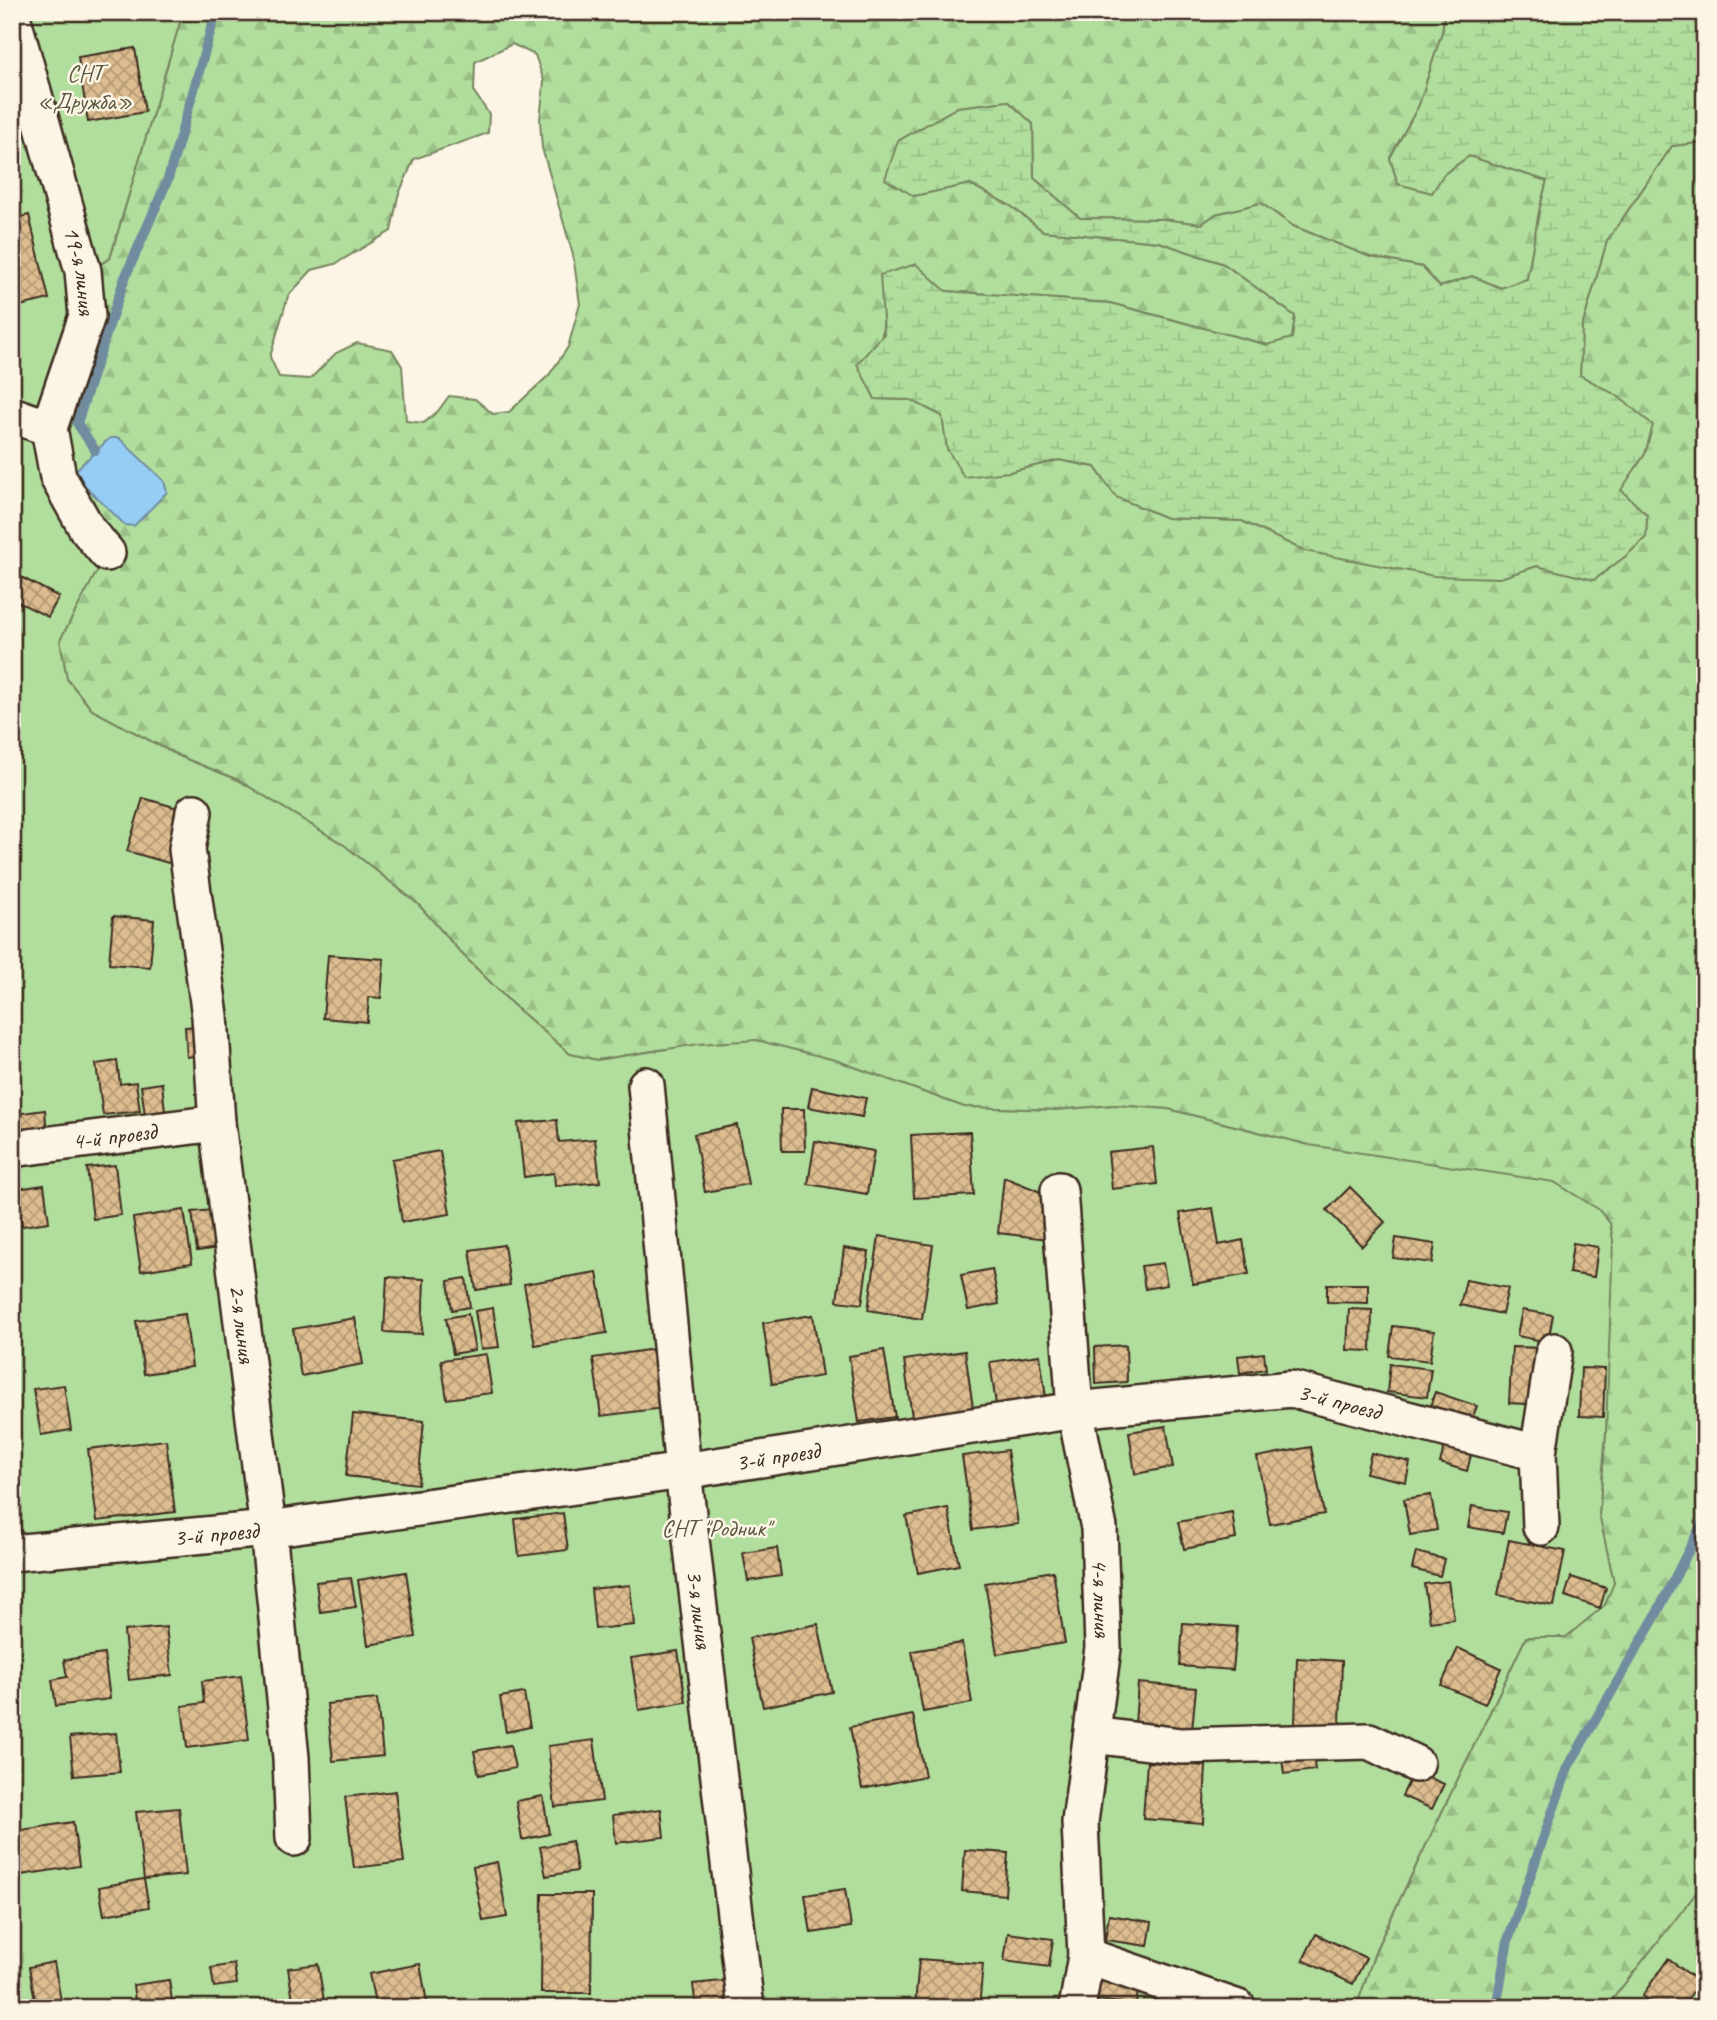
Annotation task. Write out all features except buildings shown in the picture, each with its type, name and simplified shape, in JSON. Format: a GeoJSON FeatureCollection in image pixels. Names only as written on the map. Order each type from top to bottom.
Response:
{"type":"FeatureCollection","features":[{"type":"Feature","properties":{"kind":"street","name":"19-я линия"},"geometry":{"type":"LineString","coordinates":[[12,16],[83,271],[87,316],[49,428],[58,477],[87,529],[107,553]]}},
{"type":"Feature","properties":{"kind":"street"},"geometry":{"type":"LineString","coordinates":[[12,415],[49,428]]}},
{"type":"Feature","properties":{"kind":"street","name":"2-я линия"},"geometry":{"type":"LineString","coordinates":[[194,812],[187,849],[210,1016],[217,1123],[268,1529],[291,1758],[294,1838]]}},
{"type":"Feature","properties":{"kind":"street","name":"3-я линия"},"geometry":{"type":"LineString","coordinates":[[646,1085],[683,1471],[746,2008]]}},
{"type":"Feature","properties":{"kind":"street","name":"4-й проезд"},"geometry":{"type":"LineString","coordinates":[[12,1149],[217,1123]]}},
{"type":"Feature","properties":{"kind":"street","name":"4-я линия"},"geometry":{"type":"LineString","coordinates":[[1059,1190],[1075,1410],[1099,1528],[1103,1648],[1080,1822],[1086,1956],[1077,2008]]}},
{"type":"Feature","properties":{"kind":"street"},"geometry":{"type":"LineString","coordinates":[[1541,1527],[1538,1453],[1554,1351]]}},
{"type":"Feature","properties":{"kind":"street","name":"3-й проезд"},"geometry":{"type":"LineString","coordinates":[[12,1553],[268,1529],[683,1471],[1075,1410],[1291,1390],[1538,1453]]}},
{"type":"Feature","properties":{"kind":"street"},"geometry":{"type":"LineString","coordinates":[[1092,1735],[1181,1746],[1369,1741],[1416,1764]]}},
{"type":"Feature","properties":{"kind":"street"},"geometry":{"type":"LineString","coordinates":[[1086,1956],[1238,2008]]}},
{"type":"Feature","properties":{"kind":"green space","name":"СНТ ''Родник''"},"geometry":{"type":"Polygon","coordinates":[[[12,12],[183,12],[110,258],[83,275],[49,428],[107,553],[60,640],[67,679],[92,710],[179,756],[238,780],[344,845],[418,904],[460,952],[512,1004],[570,1054],[597,1060],[699,1044],[756,1040],[835,1060],[964,1107],[1057,1110],[1114,1105],[1168,1109],[1309,1145],[1554,1182],[1598,1209],[1610,1223],[1613,1240],[1606,1432],[1599,1514],[1614,1583],[1605,1605],[1566,1637],[1526,1637],[1376,1949],[1356,2008],[12,2008],[12,12]]]}},
{"type":"Feature","properties":{"kind":"green space"},"geometry":{"type":"Polygon","coordinates":[[[183,12],[1445,12],[1442,32],[1419,105],[1390,158],[1398,184],[1444,174],[1469,156],[1547,181],[1527,279],[1501,288],[1472,276],[1440,287],[1422,267],[1370,257],[1293,226],[1261,203],[1216,214],[1202,224],[1162,219],[1080,218],[1034,178],[1033,124],[1008,101],[958,107],[898,141],[914,196],[970,184],[1011,206],[1043,231],[1159,242],[1224,264],[1295,316],[1292,339],[1268,345],[1110,303],[946,291],[884,317],[875,399],[911,400],[943,416],[947,449],[1009,472],[1059,460],[1095,467],[1116,497],[1167,518],[1242,521],[1305,551],[1500,578],[1537,566],[1594,580],[1646,537],[1647,515],[1620,490],[1645,454],[1619,397],[1580,375],[1582,327],[1607,241],[1672,146],[1705,142],[1705,1882],[1612,2000],[1621,2008],[1356,2008],[1376,1949],[1526,1637],[1614,1583],[1599,1514],[1606,1432],[1309,1145],[1168,1109],[1114,1105],[1057,1110],[964,1107],[835,1060],[665,1049],[597,1060],[570,1054],[512,1004],[460,952],[418,904],[344,845],[238,780],[179,756],[92,710],[67,679],[60,639],[81,599],[58,477],[83,275],[110,258],[183,12]],[[512,44],[475,62],[474,92],[489,114],[488,133],[414,159],[398,196],[391,231],[335,264],[312,270],[288,296],[270,357],[279,377],[310,379],[336,353],[357,343],[392,350],[402,366],[406,421],[424,423],[438,411],[449,396],[475,399],[493,414],[509,412],[549,375],[568,347],[580,304],[573,255],[542,148],[540,120],[544,81],[535,55],[512,44]]]}},
{"type":"Feature","properties":{"kind":"green space"},"geometry":{"type":"Polygon","coordinates":[[[1445,12],[1705,12],[1705,142],[1672,146],[1607,241],[1582,327],[1580,375],[1619,397],[1653,425],[1645,454],[1621,490],[1647,515],[1646,537],[1594,580],[1537,566],[1500,578],[1434,576],[1305,551],[1242,521],[1167,518],[1116,497],[1095,467],[1059,460],[1009,472],[964,477],[947,449],[942,416],[911,400],[875,399],[857,364],[884,334],[880,275],[916,264],[946,291],[1110,303],[1267,345],[1292,338],[1295,316],[1224,264],[1159,242],[1043,231],[1011,206],[970,184],[914,196],[885,179],[898,141],[958,107],[1008,101],[1033,124],[1034,178],[1080,218],[1162,219],[1202,224],[1216,214],[1261,203],[1293,226],[1370,257],[1422,267],[1440,287],[1472,276],[1501,288],[1527,279],[1547,181],[1469,156],[1444,174],[1432,193],[1398,184],[1390,158],[1419,105],[1442,32],[1445,12]]]}},
{"type":"Feature","properties":{"kind":"green space"},"geometry":{"type":"Polygon","coordinates":[[[1705,1882],[1705,2008],[1621,2008],[1612,2000],[1705,1882]]]}},
{"type":"Feature","properties":{"kind":"water"},"geometry":{"type":"Polygon","coordinates":[[[110,438],[119,438],[164,481],[167,492],[134,526],[125,525],[78,479],[77,469],[110,438]]]}},
{"type":"Feature","properties":{"kind":"waterway"},"geometry":{"type":"LineString","coordinates":[[95,450],[77,423],[124,280],[168,179],[216,12]]}},
{"type":"Feature","properties":{"kind":"waterway"},"geometry":{"type":"LineString","coordinates":[[1496,2008],[1508,1940],[1568,1767],[1655,1617],[1705,1518]]}},
{"type":"Feature","properties":{"kind":"park label","name":"СНТ «Дружба»"},"geometry":{"type":"Point","coordinates":[85,87]}}]}
